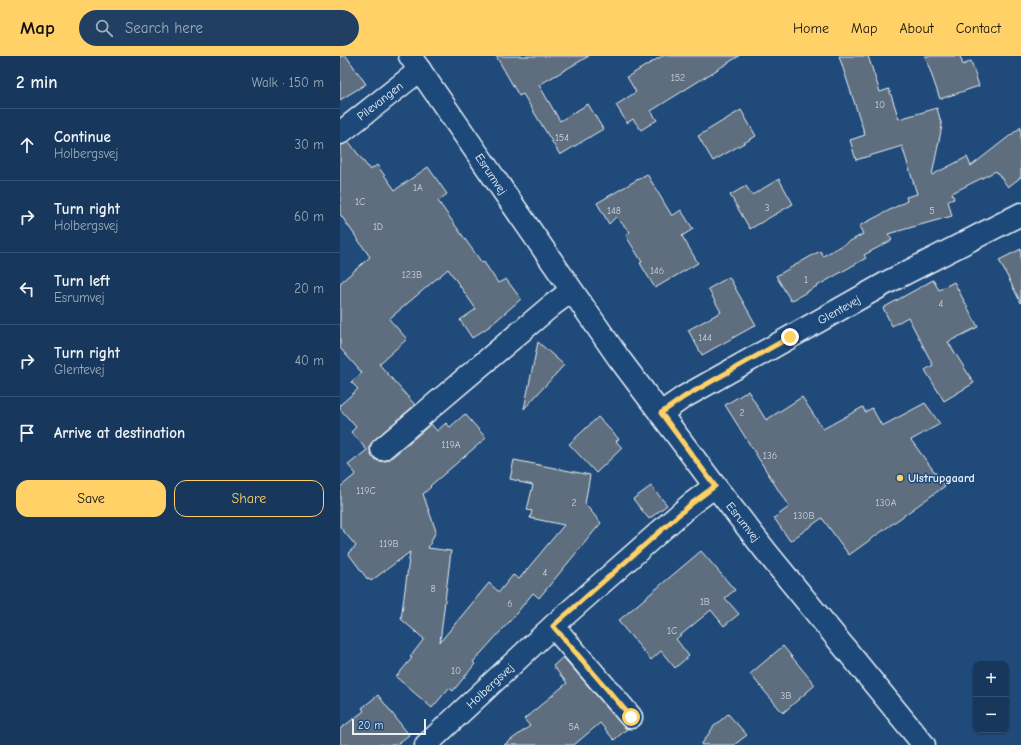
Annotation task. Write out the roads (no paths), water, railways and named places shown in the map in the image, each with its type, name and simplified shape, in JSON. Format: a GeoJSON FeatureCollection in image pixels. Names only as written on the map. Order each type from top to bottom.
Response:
{"type":"FeatureCollection","features":[{"type":"Feature","properties":{"kind":"street","name":"Pilevangen"},"geometry":{"type":"LineString","coordinates":[[340,133],[415,63]]}},
{"type":"Feature","properties":{"kind":"street","name":"Esrumvej"},"geometry":{"type":"LineString","coordinates":[[415,63],[618,357],[768,554],[924,745]]}},
{"type":"Feature","properties":{"kind":"street","name":"Glentevej"},"geometry":{"type":"LineString","coordinates":[[661,413],[684,397],[888,282],[1021,214]]}},
{"type":"Feature","properties":{"kind":"street"},"geometry":{"type":"LineString","coordinates":[[382,449],[551,306],[571,291]]}},
{"type":"Feature","properties":{"kind":"street","name":"Holbergsvej"},"geometry":{"type":"LineString","coordinates":[[426,745],[553,626],[691,504],[715,486]]}},
{"type":"Feature","properties":{"kind":"street"},"geometry":{"type":"LineString","coordinates":[[553,626],[631,717]]}},
{"type":"Feature","properties":{"kind":"place","name":"Ulstrupgaard"},"geometry":{"type":"Point","coordinates":[900,478]}}]}
